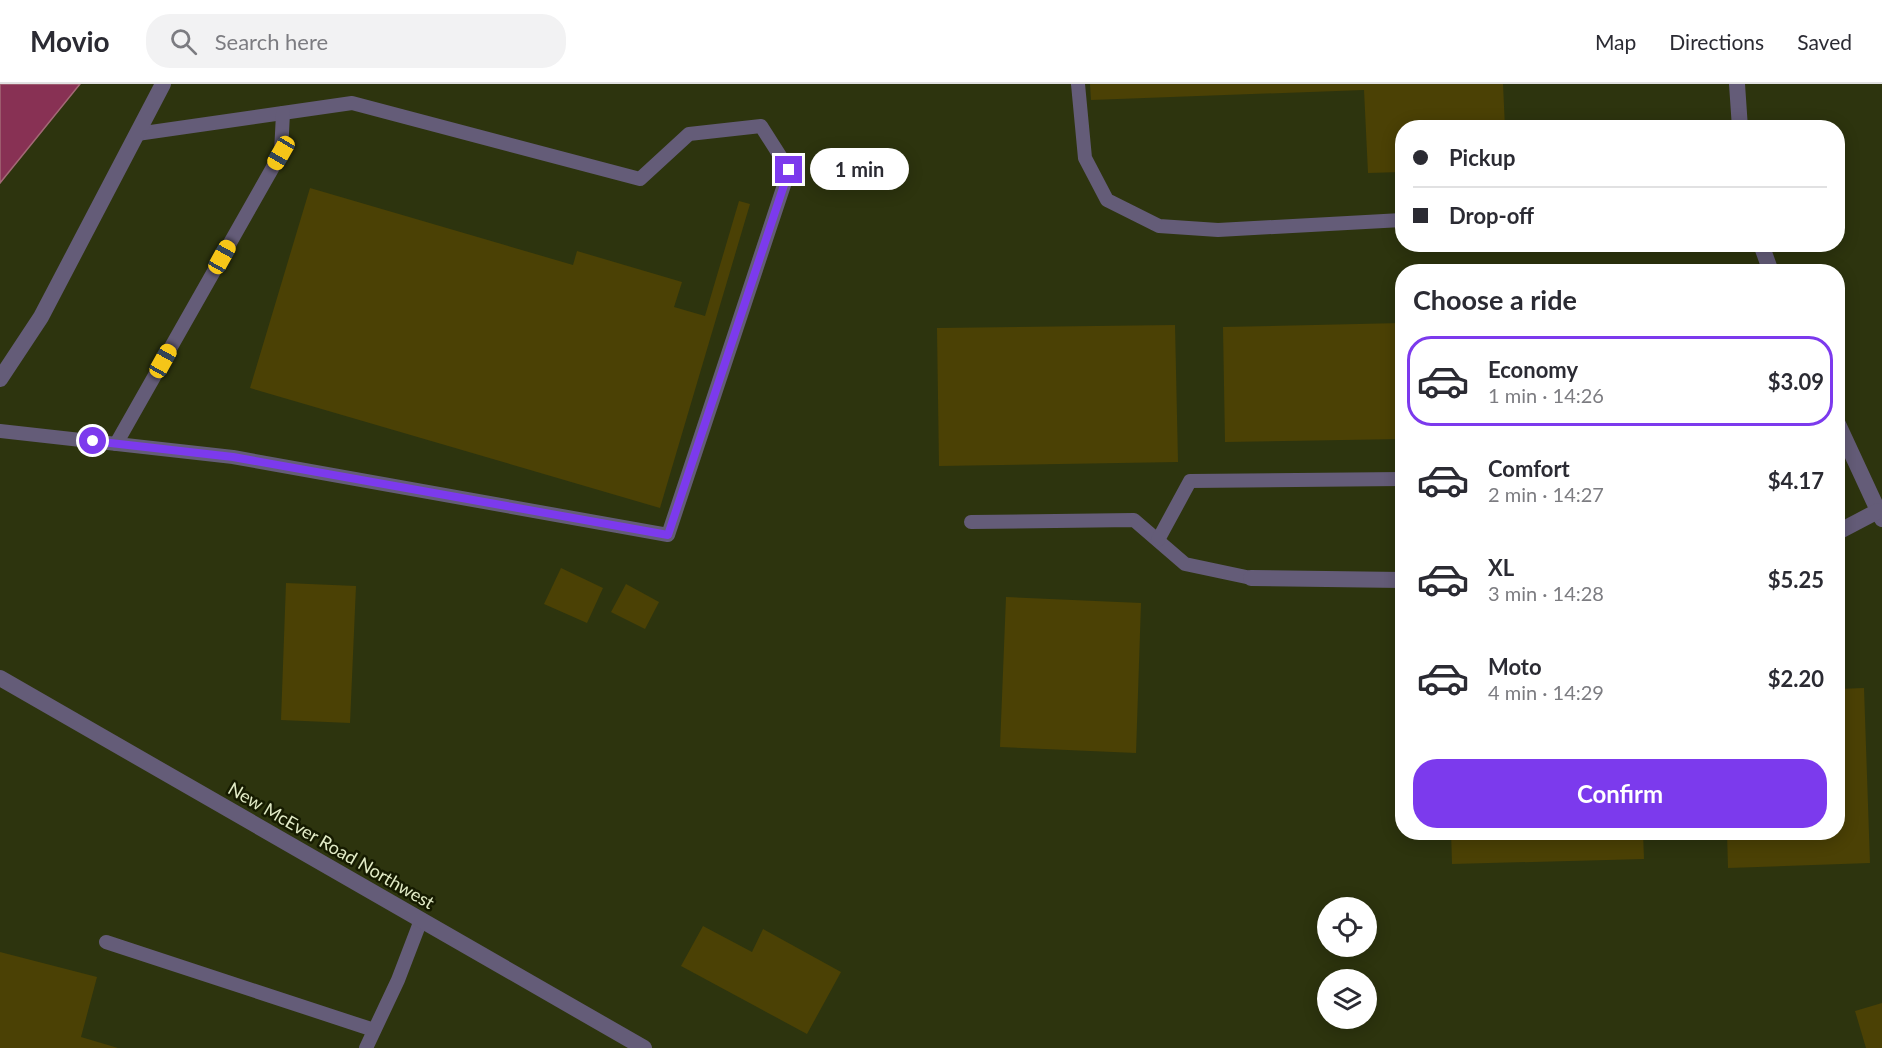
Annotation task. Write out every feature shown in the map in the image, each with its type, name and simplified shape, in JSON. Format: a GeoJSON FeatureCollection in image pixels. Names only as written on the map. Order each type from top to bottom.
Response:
{"type":"FeatureCollection","features":[{"type":"Feature","properties":{"kind":"street"},"geometry":{"type":"LineString","coordinates":[[0,379],[41,317],[163,84]]}},
{"type":"Feature","properties":{"kind":"street"},"geometry":{"type":"LineString","coordinates":[[1737,84],[1739,120]]}},
{"type":"Feature","properties":{"kind":"street"},"geometry":{"type":"LineString","coordinates":[[1845,439],[1880,515],[1845,529]]}},
{"type":"Feature","properties":{"kind":"street"},"geometry":{"type":"LineString","coordinates":[[1251,578],[1395,580]]}},
{"type":"Feature","properties":{"kind":"street","name":"New McEver Road Northwest"},"geometry":{"type":"LineString","coordinates":[[0,678],[644,1048]]}},
{"type":"Feature","properties":{"kind":"lane"},"geometry":{"type":"LineString","coordinates":[[1078,84],[1084,158],[1107,201],[1160,226],[1218,230],[1395,220]]}},
{"type":"Feature","properties":{"kind":"lane"},"geometry":{"type":"LineString","coordinates":[[0,431],[233,457],[668,535],[789,170],[761,126],[689,134],[640,179],[352,103],[136,134]]}},
{"type":"Feature","properties":{"kind":"lane"},"geometry":{"type":"LineString","coordinates":[[116,444],[281,153],[283,113]]}},
{"type":"Feature","properties":{"kind":"lane"},"geometry":{"type":"LineString","coordinates":[[1158,540],[1190,481],[1395,479]]}},
{"type":"Feature","properties":{"kind":"lane"},"geometry":{"type":"LineString","coordinates":[[971,522],[1134,520],[1185,564],[1251,578]]}},
{"type":"Feature","properties":{"kind":"lane"},"geometry":{"type":"LineString","coordinates":[[366,1048],[398,980],[421,920]]}},
{"type":"Feature","properties":{"kind":"lane"},"geometry":{"type":"LineString","coordinates":[[106,942],[374,1030]]}},
{"type":"Feature","properties":{"kind":"shaded area"},"geometry":{"type":"Polygon","coordinates":[[[0,84],[80,84],[0,183],[0,84]]]}},
{"type":"Feature","properties":{"kind":"building"},"geometry":{"type":"Polygon","coordinates":[[[1090,84],[1503,84],[1505,120],[1395,120],[1395,172],[1368,173],[1364,90],[1091,100],[1090,84]]]}},
{"type":"Feature","properties":{"kind":"building"},"geometry":{"type":"Polygon","coordinates":[[[310,188],[573,265],[577,251],[682,282],[674,307],[705,316],[739,201],[750,204],[660,508],[250,388],[310,188]]]}},
{"type":"Feature","properties":{"kind":"building"},"geometry":{"type":"Polygon","coordinates":[[[1395,323],[1395,439],[1225,442],[1223,327],[1395,323]]]}},
{"type":"Feature","properties":{"kind":"building"},"geometry":{"type":"Polygon","coordinates":[[[1175,325],[1178,462],[939,466],[937,328],[1175,325]]]}},
{"type":"Feature","properties":{"kind":"building"},"geometry":{"type":"Polygon","coordinates":[[[561,568],[603,588],[587,623],[544,604],[561,568]]]}},
{"type":"Feature","properties":{"kind":"building"},"geometry":{"type":"Polygon","coordinates":[[[286,583],[356,586],[350,723],[281,720],[286,583]]]}},
{"type":"Feature","properties":{"kind":"building"},"geometry":{"type":"Polygon","coordinates":[[[626,584],[659,602],[645,629],[611,612],[626,584]]]}},
{"type":"Feature","properties":{"kind":"building"},"geometry":{"type":"Polygon","coordinates":[[[1006,597],[1141,603],[1136,753],[1000,747],[1006,597]]]}},
{"type":"Feature","properties":{"kind":"building"},"geometry":{"type":"Polygon","coordinates":[[[1864,688],[1870,863],[1728,868],[1727,840],[1845,840],[1845,689],[1864,688]]]}},
{"type":"Feature","properties":{"kind":"building"},"geometry":{"type":"Polygon","coordinates":[[[1451,840],[1643,840],[1644,859],[1452,864],[1451,840]]]}},
{"type":"Feature","properties":{"kind":"building"},"geometry":{"type":"Polygon","coordinates":[[[703,926],[752,952],[763,929],[841,972],[807,1034],[681,966],[703,926]]]}},
{"type":"Feature","properties":{"kind":"building"},"geometry":{"type":"Polygon","coordinates":[[[0,952],[97,977],[81,1037],[118,1048],[0,1048],[0,952]]]}},
{"type":"Feature","properties":{"kind":"building"},"geometry":{"type":"Polygon","coordinates":[[[1882,1003],[1882,1048],[1866,1048],[1855,1011],[1882,1003]]]}},
{"type":"Feature","properties":{"kind":"route"},"geometry":{"type":"LineString","coordinates":[[93,441],[233,457],[668,535],[789,170]]}}]}
